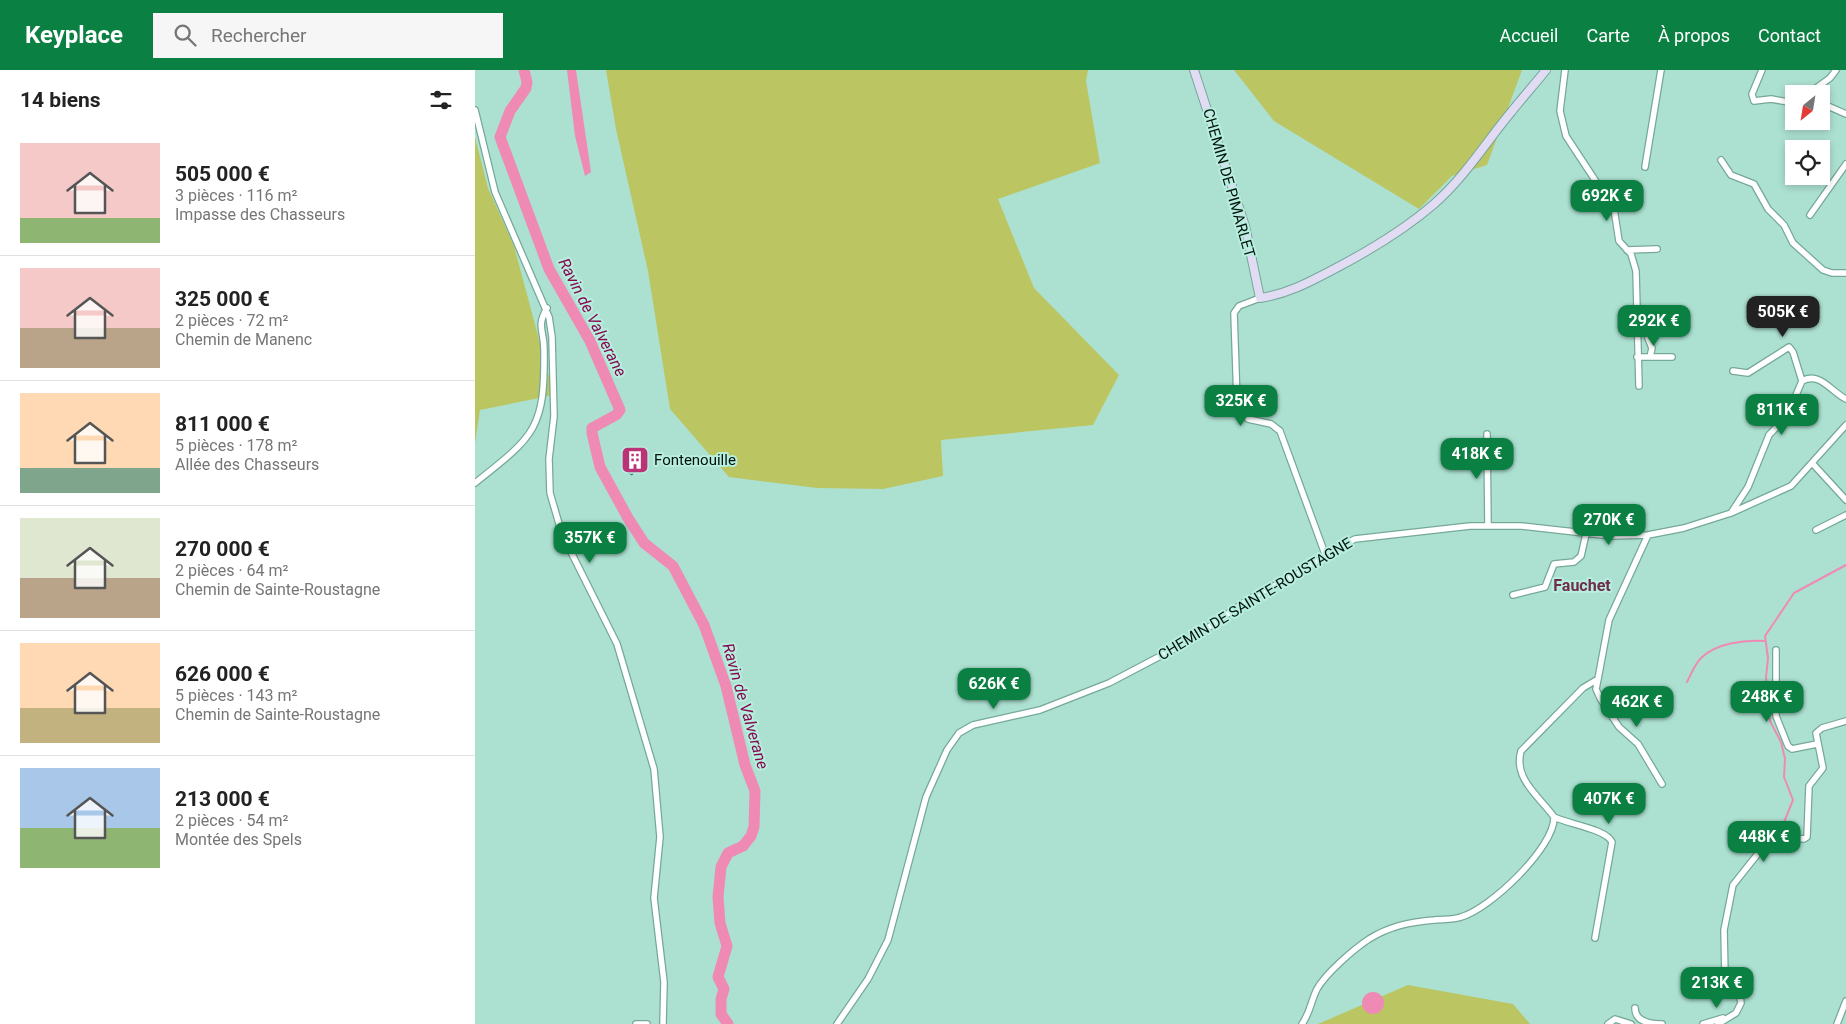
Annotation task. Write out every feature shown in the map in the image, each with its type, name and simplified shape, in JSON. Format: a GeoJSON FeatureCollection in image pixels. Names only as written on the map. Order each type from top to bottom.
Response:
{"type":"FeatureCollection","features":[{"type":"Feature","properties":{"kind":"street","name":"CHEMIN DE PIMARLET"},"geometry":{"type":"LineString","coordinates":[[1194,70],[1245,226],[1260,298]]}},
{"type":"Feature","properties":{"kind":"street"},"geometry":{"type":"LineString","coordinates":[[1325,554],[1280,431],[1271,424],[1247,419],[1239,408],[1234,313],[1239,306],[1260,298],[1292,290],[1324,274],[1391,238],[1415,220],[1445,194],[1470,166],[1546,70]]}},
{"type":"Feature","properties":{"kind":"street"},"geometry":{"type":"LineString","coordinates":[[1565,70],[1561,112],[1566,136],[1614,209],[1619,241],[1633,259],[1637,280],[1639,386]]}},
{"type":"Feature","properties":{"kind":"street"},"geometry":{"type":"LineString","coordinates":[[1645,166],[1661,70]]}},
{"type":"Feature","properties":{"kind":"street"},"geometry":{"type":"LineString","coordinates":[[1763,70],[1752,94],[1755,101],[1771,99],[1785,102]]}},
{"type":"Feature","properties":{"kind":"street"},"geometry":{"type":"LineString","coordinates":[[1821,85],[1831,78],[1836,70]]}},
{"type":"Feature","properties":{"kind":"street"},"geometry":{"type":"LineString","coordinates":[[1830,107],[1846,114]]}},
{"type":"Feature","properties":{"kind":"street"},"geometry":{"type":"LineString","coordinates":[[475,110],[495,192],[547,308],[552,337],[554,379],[554,416],[549,459],[550,493],[563,534],[617,644],[654,769],[660,837],[654,898],[664,982],[663,1024]]}},
{"type":"Feature","properties":{"kind":"street"},"geometry":{"type":"LineString","coordinates":[[1721,160],[1731,175],[1754,184],[1768,209],[1784,225],[1791,240],[1819,267],[1832,273],[1846,273]]}},
{"type":"Feature","properties":{"kind":"street"},"geometry":{"type":"LineString","coordinates":[[1810,215],[1846,164]]}},
{"type":"Feature","properties":{"kind":"street"},"geometry":{"type":"LineString","coordinates":[[1627,250],[1657,249]]}},
{"type":"Feature","properties":{"kind":"street"},"geometry":{"type":"LineString","coordinates":[[475,483],[521,445],[540,413],[544,393],[544,346],[540,323],[547,308]]}},
{"type":"Feature","properties":{"kind":"street"},"geometry":{"type":"LineString","coordinates":[[1648,338],[1652,348],[1650,357]]}},
{"type":"Feature","properties":{"kind":"street"},"geometry":{"type":"LineString","coordinates":[[1731,513],[1748,487],[1769,435],[1787,416],[1801,381],[1793,352],[1789,348],[1748,373],[1733,371]]}},
{"type":"Feature","properties":{"kind":"street"},"geometry":{"type":"LineString","coordinates":[[1637,357],[1672,357]]}},
{"type":"Feature","properties":{"kind":"street"},"geometry":{"type":"LineString","coordinates":[[1801,381],[1809,378],[1821,381],[1846,399]]}},
{"type":"Feature","properties":{"kind":"street","name":"CHEMIN DE SAINTE-ROUSTAGNE"},"geometry":{"type":"LineString","coordinates":[[837,1024],[868,979],[888,940],[926,797],[947,750],[959,733],[973,725],[1040,710],[1109,683],[1189,641],[1249,599],[1301,572],[1325,554],[1347,542],[1361,538],[1488,526],[1521,526],[1586,534],[1648,535],[1692,526],[1731,513],[1787,489],[1813,464],[1846,425]]}},
{"type":"Feature","properties":{"kind":"street"},"geometry":{"type":"LineString","coordinates":[[1487,434],[1488,526]]}},
{"type":"Feature","properties":{"kind":"street"},"geometry":{"type":"LineString","coordinates":[[1813,464],[1846,500]]}},
{"type":"Feature","properties":{"kind":"street"},"geometry":{"type":"LineString","coordinates":[[1816,530],[1846,515]]}},
{"type":"Feature","properties":{"kind":"street"},"geometry":{"type":"LineString","coordinates":[[1513,595],[1545,587],[1554,564],[1574,562],[1581,556],[1586,534]]}},
{"type":"Feature","properties":{"kind":"street"},"geometry":{"type":"LineString","coordinates":[[1648,535],[1609,620],[1596,689],[1599,698],[1619,727],[1638,744],[1662,784]]}},
{"type":"Feature","properties":{"kind":"street"},"geometry":{"type":"LineString","coordinates":[[1776,650],[1776,716],[1788,746],[1792,749],[1817,744]]}},
{"type":"Feature","properties":{"kind":"street"},"geometry":{"type":"LineString","coordinates":[[1595,938],[1612,845],[1610,838],[1554,817],[1527,784],[1520,762],[1521,751],[1583,688],[1598,679]]}},
{"type":"Feature","properties":{"kind":"street"},"geometry":{"type":"LineString","coordinates":[[1717,1024],[1736,1013],[1741,1006],[1741,999],[1725,976],[1724,936],[1733,885],[1772,836],[1803,839],[1807,837],[1809,786],[1823,768],[1815,735],[1818,729],[1846,721]]}},
{"type":"Feature","properties":{"kind":"street"},"geometry":{"type":"LineString","coordinates":[[1302,1024],[1309,1013],[1321,984],[1369,939],[1396,926],[1461,917],[1485,905],[1527,865],[1551,831],[1554,817]]}},
{"type":"Feature","properties":{"kind":"street"},"geometry":{"type":"LineString","coordinates":[[1837,1024],[1846,1001]]}},
{"type":"Feature","properties":{"kind":"street"},"geometry":{"type":"LineString","coordinates":[[1635,1008],[1636,1015],[1642,1021],[1663,1024]]}},
{"type":"Feature","properties":{"kind":"street"},"geometry":{"type":"LineString","coordinates":[[1703,1024],[1736,1013]]}},
{"type":"Feature","properties":{"kind":"street"},"geometry":{"type":"LineString","coordinates":[[1608,1024],[1615,1019],[1631,1024]]}},
{"type":"Feature","properties":{"kind":"street"},"geometry":{"type":"LineString","coordinates":[[637,1024],[647,1024]]}},
{"type":"Feature","properties":{"kind":"green space"},"geometry":{"type":"Polygon","coordinates":[[[606,70],[1088,70],[1086,81],[1100,163],[998,199],[1034,288],[1119,375],[1093,425],[941,440],[943,476],[883,489],[817,488],[729,477],[670,409],[648,271],[616,129],[606,70]]]}},
{"type":"Feature","properties":{"kind":"green space"},"geometry":{"type":"Polygon","coordinates":[[[1234,70],[1522,70],[1487,165],[1452,176],[1419,209],[1274,121],[1234,70]]]}},
{"type":"Feature","properties":{"kind":"green space"},"geometry":{"type":"Polygon","coordinates":[[[475,137],[488,188],[514,246],[554,395],[480,410],[475,444],[475,137]]]}},
{"type":"Feature","properties":{"kind":"green space"},"geometry":{"type":"Polygon","coordinates":[[[1408,985],[1513,1004],[1530,1024],[1318,1024],[1408,985]]]}},
{"type":"Feature","properties":{"kind":"shaded area"},"geometry":{"type":"Polygon","coordinates":[[[567,70],[576,70],[591,172],[585,176],[575,136],[567,70]]]}},
{"type":"Feature","properties":{"kind":"shaded area"},"geometry":{"type":"Polygon","coordinates":[[[1373,992],[1381,995],[1384,1003],[1381,1011],[1373,1014],[1365,1011],[1362,1003],[1365,995],[1373,992]]]}},
{"type":"Feature","properties":{"kind":"building","name":"Fontenouille"},"geometry":{"type":"Polygon","coordinates":[[[636,451],[644,457],[632,475],[627,472],[631,467],[627,464],[636,451]]]}},
{"type":"Feature","properties":{"kind":"waterway","name":"Ravin de Valverane"},"geometry":{"type":"LineString","coordinates":[[524,70],[527,82],[526,88],[510,111],[500,137],[549,269],[590,341],[620,410],[616,415],[592,428],[600,467],[644,543],[673,566],[704,625],[726,686],[745,765],[755,791],[754,827],[751,836],[743,846],[728,853],[721,867],[718,897],[720,923],[727,946],[718,977],[724,989],[721,999],[721,1014],[728,1024]]}},
{"type":"Feature","properties":{"kind":"waterway"},"geometry":{"type":"LineString","coordinates":[[1780,832],[1793,800],[1784,777],[1785,759],[1781,742],[1770,721],[1766,677],[1768,658],[1765,636],[1794,593],[1846,565]]}},
{"type":"Feature","properties":{"kind":"waterway"},"geometry":{"type":"LineString","coordinates":[[1687,682],[1699,660],[1714,649],[1739,642],[1764,641]]}},
{"type":"Feature","properties":{"kind":"place","name":"Fontenouille"},"geometry":{"type":"Point","coordinates":[635,460]}},
{"type":"Feature","properties":{"kind":"district","name":"Fauchet"},"geometry":{"type":"Point","coordinates":[1582,585]}}]}
